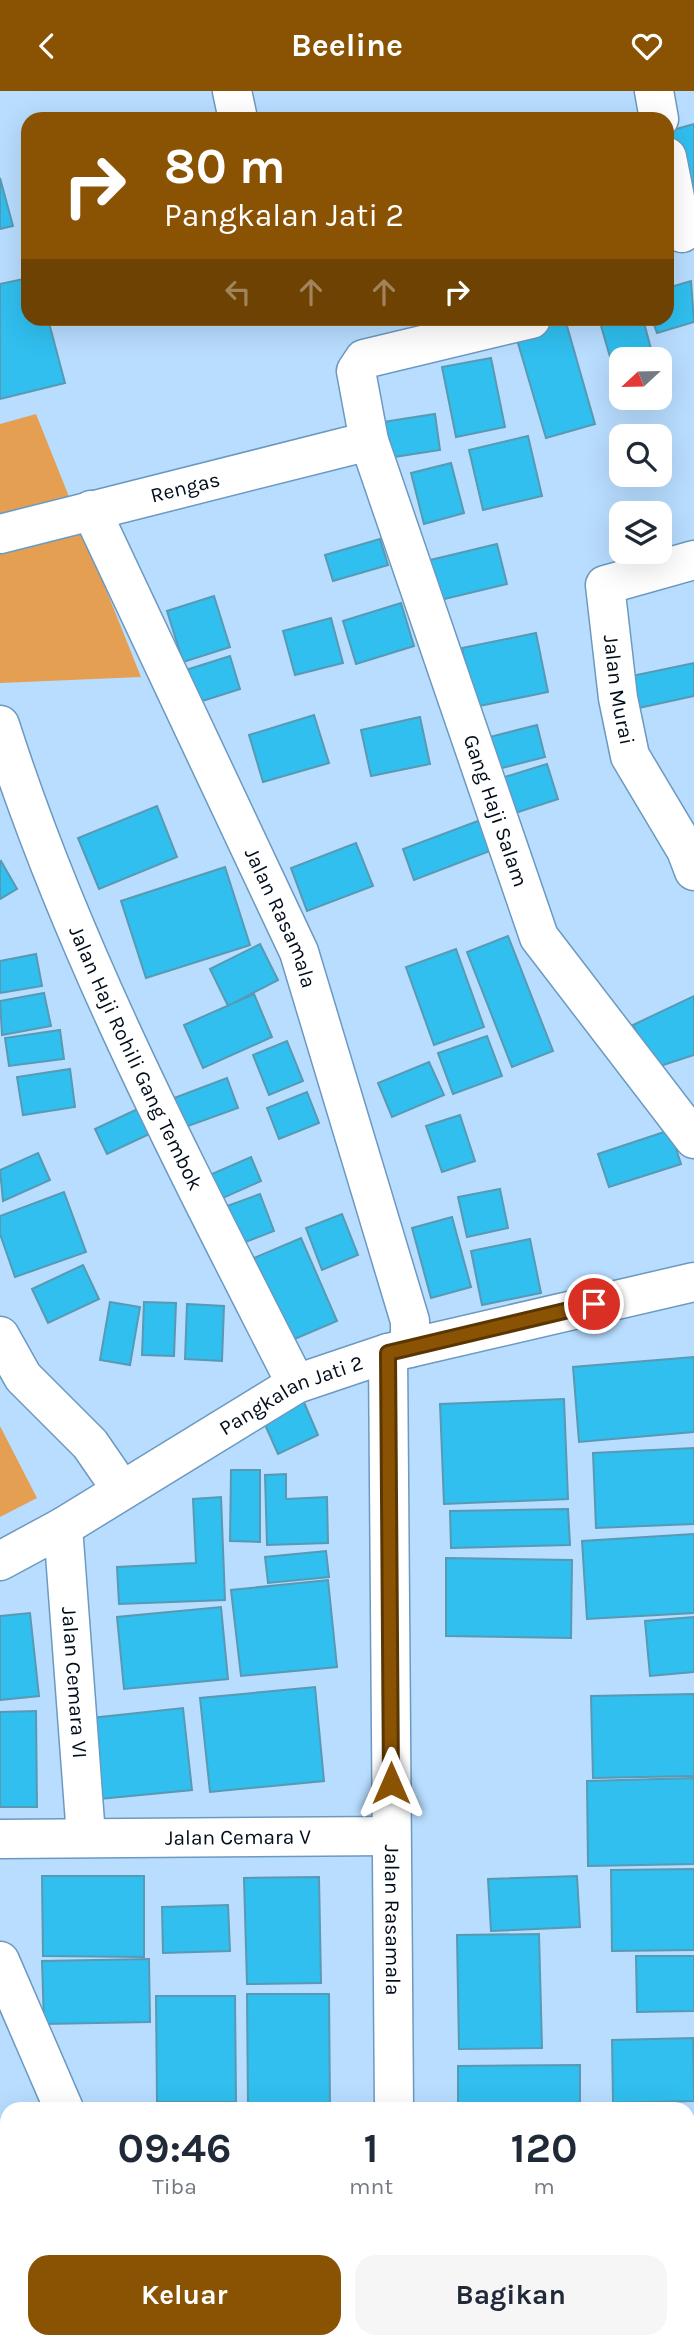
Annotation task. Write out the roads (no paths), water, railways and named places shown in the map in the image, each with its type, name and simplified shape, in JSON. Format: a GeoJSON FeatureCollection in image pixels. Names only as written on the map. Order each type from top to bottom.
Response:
{"type":"FeatureCollection","features":[{"type":"Feature","properties":{"kind":"street"},"geometry":{"type":"LineString","coordinates":[[232,91],[236,112]]}},
{"type":"Feature","properties":{"kind":"street"},"geometry":{"type":"LineString","coordinates":[[654,91],[658,112]]}},
{"type":"Feature","properties":{"kind":"street"},"geometry":{"type":"LineString","coordinates":[[674,195],[681,233]]}},
{"type":"Feature","properties":{"kind":"street","name":"Gang Haji Salam"},"geometry":{"type":"LineString","coordinates":[[502,326],[364,359],[356,371],[369,442],[539,937],[694,1139]]}},
{"type":"Feature","properties":{"kind":"street","name":"Rengas"},"geometry":{"type":"LineString","coordinates":[[0,534],[369,442]]}},
{"type":"Feature","properties":{"kind":"street","name":"Jalan Rasamala"},"geometry":{"type":"LineString","coordinates":[[91,510],[299,952],[410,1321],[399,1351],[391,1836],[394,2102]]}},
{"type":"Feature","properties":{"kind":"street","name":"Jalan Murai"},"geometry":{"type":"LineString","coordinates":[[694,560],[605,585],[618,698],[630,756],[686,851],[694,871]]}},
{"type":"Feature","properties":{"kind":"street","name":"Jalan Haji Rohili Gang Tembok"},"geometry":{"type":"LineString","coordinates":[[0,725],[30,820],[157,1111],[296,1384]]}},
{"type":"Feature","properties":{"kind":"street","name":"Pangkalan Jati 2"},"geometry":{"type":"LineString","coordinates":[[0,1561],[63,1527],[296,1384],[399,1351],[694,1282]]}},
{"type":"Feature","properties":{"kind":"street"},"geometry":{"type":"LineString","coordinates":[[0,1336],[23,1377],[90,1444],[121,1489]]}},
{"type":"Feature","properties":{"kind":"street","name":"Jalan Cemara VI"},"geometry":{"type":"LineString","coordinates":[[63,1527],[86,1836]]}},
{"type":"Feature","properties":{"kind":"street","name":"Jalan Cemara V"},"geometry":{"type":"LineString","coordinates":[[0,1839],[86,1836],[391,1836]]}},
{"type":"Feature","properties":{"kind":"street"},"geometry":{"type":"LineString","coordinates":[[0,1961],[61,2102]]}}]}
